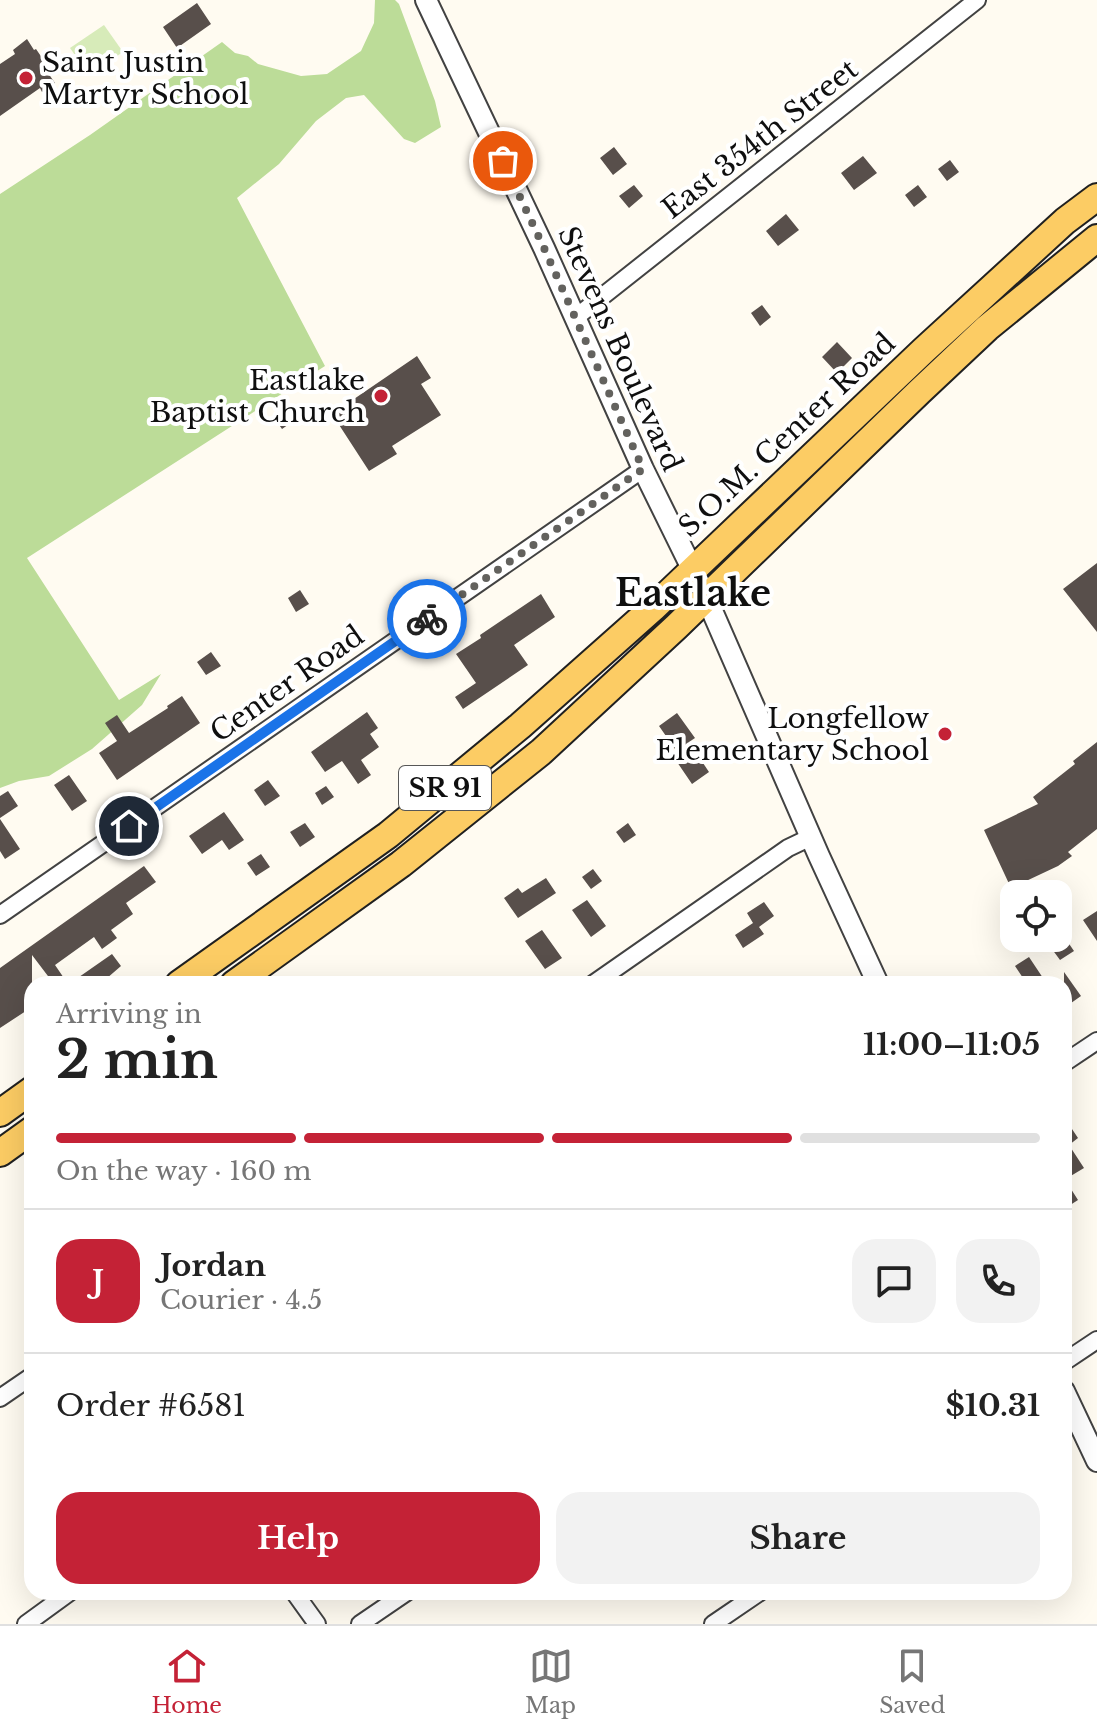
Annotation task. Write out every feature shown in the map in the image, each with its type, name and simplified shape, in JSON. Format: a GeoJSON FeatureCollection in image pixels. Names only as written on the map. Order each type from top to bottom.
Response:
{"type":"FeatureCollection","features":[{"type":"Feature","properties":{"kind":"main road","name":"S.O.M. Center Road"},"geometry":{"type":"LineString","coordinates":[[190,976],[388,835],[520,726],[653,608],[691,569],[1065,221],[1097,197]]}},
{"type":"Feature","properties":{"kind":"main road","name":"S.O.M. Center Road"},"geometry":{"type":"LineString","coordinates":[[245,976],[401,864],[541,752],[676,627],[975,339],[1097,238]]}},
{"type":"Feature","properties":{"kind":"main road"},"geometry":{"type":"LineString","coordinates":[[0,1113],[24,1096]]}},
{"type":"Feature","properties":{"kind":"main road"},"geometry":{"type":"LineString","coordinates":[[0,1153],[24,1136]]}},
{"type":"Feature","properties":{"kind":"street","name":"Stevens Boulevard"},"geometry":{"type":"LineString","coordinates":[[426,0],[532,221],[643,469],[706,597],[874,976]]}},
{"type":"Feature","properties":{"kind":"street","name":"East 354th Street"},"geometry":{"type":"LineString","coordinates":[[575,318],[977,0]]}},
{"type":"Feature","properties":{"kind":"street","name":"Center Road"},"geometry":{"type":"LineString","coordinates":[[0,915],[643,469]]}},
{"type":"Feature","properties":{"kind":"street"},"geometry":{"type":"LineString","coordinates":[[604,976],[788,848],[811,837]]}},
{"type":"Feature","properties":{"kind":"street"},"geometry":{"type":"LineString","coordinates":[[1072,1058],[1097,1041]]}},
{"type":"Feature","properties":{"kind":"street"},"geometry":{"type":"LineString","coordinates":[[1072,1357],[1097,1340]]}},
{"type":"Feature","properties":{"kind":"street"},"geometry":{"type":"LineString","coordinates":[[0,1398],[24,1382]]}},
{"type":"Feature","properties":{"kind":"street"},"geometry":{"type":"LineString","coordinates":[[1072,1408],[1097,1461]]}},
{"type":"Feature","properties":{"kind":"street"},"geometry":{"type":"LineString","coordinates":[[26,1624],[59,1600]]}},
{"type":"Feature","properties":{"kind":"street"},"geometry":{"type":"LineString","coordinates":[[300,1600],[317,1624]]}},
{"type":"Feature","properties":{"kind":"street"},"geometry":{"type":"LineString","coordinates":[[360,1624],[395,1600]]}},
{"type":"Feature","properties":{"kind":"street"},"geometry":{"type":"LineString","coordinates":[[713,1624],[748,1600]]}},
{"type":"Feature","properties":{"kind":"green space"},"geometry":{"type":"Polygon","coordinates":[[[375,0],[395,0],[399,4],[435,101],[441,127],[415,143],[404,139],[364,95],[346,98],[316,121],[279,164],[237,198],[325,366],[27,558],[119,700],[161,674],[142,705],[92,749],[49,776],[0,788],[0,194],[222,42],[235,53],[248,56],[258,64],[301,76],[327,74],[361,51],[374,23],[375,0]]]}},
{"type":"Feature","properties":{"kind":"green space"},"geometry":{"type":"Polygon","coordinates":[[[104,25],[123,52],[89,75],[70,48],[104,25]]]}},
{"type":"Feature","properties":{"kind":"building"},"geometry":{"type":"Polygon","coordinates":[[[197,3],[211,24],[177,48],[163,27],[197,3]]]}},
{"type":"Feature","properties":{"kind":"building","name":"Saint Justin Martyr School"},"geometry":{"type":"Polygon","coordinates":[[[27,39],[51,71],[48,73],[55,83],[42,92],[40,88],[0,116],[0,64],[15,54],[13,50],[27,39]]]}},
{"type":"Feature","properties":{"kind":"building"},"geometry":{"type":"Polygon","coordinates":[[[614,147],[627,164],[613,175],[600,158],[614,147]]]}},
{"type":"Feature","properties":{"kind":"building"},"geometry":{"type":"Polygon","coordinates":[[[863,156],[877,173],[854,190],[841,173],[863,156]]]}},
{"type":"Feature","properties":{"kind":"building"},"geometry":{"type":"Polygon","coordinates":[[[950,160],[959,172],[947,181],[938,169],[950,160]]]}},
{"type":"Feature","properties":{"kind":"building"},"geometry":{"type":"Polygon","coordinates":[[[634,185],[643,196],[629,208],[619,196],[634,185]]]}},
{"type":"Feature","properties":{"kind":"building"},"geometry":{"type":"Polygon","coordinates":[[[918,185],[927,197],[914,207],[905,195],[918,185]]]}},
{"type":"Feature","properties":{"kind":"building"},"geometry":{"type":"Polygon","coordinates":[[[786,214],[799,230],[778,246],[766,231],[786,214]]]}},
{"type":"Feature","properties":{"kind":"building"},"geometry":{"type":"Polygon","coordinates":[[[762,305],[771,317],[760,326],[751,313],[762,305]]]}},
{"type":"Feature","properties":{"kind":"building"},"geometry":{"type":"Polygon","coordinates":[[[837,342],[852,358],[837,373],[822,357],[837,342]]]}},
{"type":"Feature","properties":{"kind":"building","name":"Eastlake Baptist Church"},"geometry":{"type":"Polygon","coordinates":[[[417,356],[431,378],[421,384],[441,415],[392,446],[397,454],[369,471],[332,414],[417,356]]]}},
{"type":"Feature","properties":{"kind":"building"},"geometry":{"type":"Polygon","coordinates":[[[289,410],[295,420],[282,429],[275,419],[289,410]]]}},
{"type":"Feature","properties":{"kind":"building"},"geometry":{"type":"Polygon","coordinates":[[[1097,563],[1097,632],[1063,589],[1097,563]]]}},
{"type":"Feature","properties":{"kind":"building"},"geometry":{"type":"Polygon","coordinates":[[[300,590],[309,604],[296,612],[288,598],[300,590]]]}},
{"type":"Feature","properties":{"kind":"building"},"geometry":{"type":"Polygon","coordinates":[[[541,594],[555,617],[514,645],[528,665],[463,709],[455,697],[476,683],[456,654],[541,594]]]}},
{"type":"Feature","properties":{"kind":"building"},"geometry":{"type":"Polygon","coordinates":[[[211,652],[221,666],[206,675],[197,662],[211,652]]]}},
{"type":"Feature","properties":{"kind":"building"},"geometry":{"type":"Polygon","coordinates":[[[182,696],[200,723],[117,780],[99,753],[117,741],[105,723],[117,715],[129,733],[182,696]]]}},
{"type":"Feature","properties":{"kind":"building"},"geometry":{"type":"Polygon","coordinates":[[[367,712],[378,728],[370,734],[379,747],[361,760],[371,775],[358,784],[342,761],[325,772],[311,752],[367,712]]]}},
{"type":"Feature","properties":{"kind":"building"},"geometry":{"type":"Polygon","coordinates":[[[677,713],[695,738],[689,742],[709,772],[692,784],[677,762],[682,759],[659,726],[677,713]]]}},
{"type":"Feature","properties":{"kind":"building"},"geometry":{"type":"Polygon","coordinates":[[[1097,742],[1097,829],[1068,852],[1072,856],[1058,866],[1028,880],[1007,880],[984,830],[1038,804],[1033,797],[1075,764],[1073,761],[1097,742]]]}},
{"type":"Feature","properties":{"kind":"building"},"geometry":{"type":"Polygon","coordinates":[[[69,775],[87,801],[72,811],[54,785],[69,775]]]}},
{"type":"Feature","properties":{"kind":"building"},"geometry":{"type":"Polygon","coordinates":[[[268,780],[280,796],[265,806],[254,790],[268,780]]]}},
{"type":"Feature","properties":{"kind":"building"},"geometry":{"type":"Polygon","coordinates":[[[326,786],[334,797],[322,805],[315,793],[326,786]]]}},
{"type":"Feature","properties":{"kind":"building"},"geometry":{"type":"Polygon","coordinates":[[[8,791],[18,806],[0,818],[0,796],[8,791]]]}},
{"type":"Feature","properties":{"kind":"building"},"geometry":{"type":"Polygon","coordinates":[[[224,812],[244,840],[229,850],[222,840],[202,854],[189,836],[224,812]]]}},
{"type":"Feature","properties":{"kind":"building"},"geometry":{"type":"Polygon","coordinates":[[[0,819],[20,849],[5,859],[0,851],[0,819]]]}},
{"type":"Feature","properties":{"kind":"building"},"geometry":{"type":"Polygon","coordinates":[[[305,823],[315,837],[300,847],[290,832],[305,823]]]}},
{"type":"Feature","properties":{"kind":"building"},"geometry":{"type":"Polygon","coordinates":[[[628,823],[636,835],[624,843],[616,832],[628,823]]]}},
{"type":"Feature","properties":{"kind":"building"},"geometry":{"type":"Polygon","coordinates":[[[261,854],[270,867],[256,876],[247,863],[261,854]]]}},
{"type":"Feature","properties":{"kind":"building"},"geometry":{"type":"Polygon","coordinates":[[[144,866],[156,882],[126,903],[133,914],[111,930],[117,938],[102,949],[94,937],[55,965],[63,976],[48,976],[32,955],[32,976],[24,976],[24,1012],[0,1028],[0,968],[144,866]]]}},
{"type":"Feature","properties":{"kind":"building"},"geometry":{"type":"Polygon","coordinates":[[[593,869],[602,881],[591,889],[582,877],[593,869]]]}},
{"type":"Feature","properties":{"kind":"building"},"geometry":{"type":"Polygon","coordinates":[[[546,878],[556,893],[518,918],[504,898],[518,888],[522,893],[546,878]]]}},
{"type":"Feature","properties":{"kind":"building"},"geometry":{"type":"Polygon","coordinates":[[[587,900],[606,926],[591,937],[572,910],[587,900]]]}},
{"type":"Feature","properties":{"kind":"building"},"geometry":{"type":"Polygon","coordinates":[[[764,902],[774,916],[759,927],[764,934],[743,948],[735,935],[753,923],[747,913],[764,902]]]}},
{"type":"Feature","properties":{"kind":"building"},"geometry":{"type":"Polygon","coordinates":[[[1097,911],[1097,941],[1083,920],[1097,911]]]}},
{"type":"Feature","properties":{"kind":"building"},"geometry":{"type":"Polygon","coordinates":[[[542,930],[562,958],[545,969],[525,941],[542,930]]]}},
{"type":"Feature","properties":{"kind":"building"},"geometry":{"type":"Polygon","coordinates":[[[1072,948],[1074,951],[1060,960],[1054,952],[1072,952],[1072,948]]]}},
{"type":"Feature","properties":{"kind":"building"},"geometry":{"type":"Polygon","coordinates":[[[112,954],[121,966],[109,976],[80,976],[112,954]]]}},
{"type":"Feature","properties":{"kind":"building"},"geometry":{"type":"Polygon","coordinates":[[[1029,957],[1042,976],[1022,976],[1015,966],[1029,957]]]}},
{"type":"Feature","properties":{"kind":"building"},"geometry":{"type":"Polygon","coordinates":[[[1072,983],[1081,996],[1072,1002],[1072,983]]]}},
{"type":"Feature","properties":{"kind":"building"},"geometry":{"type":"Polygon","coordinates":[[[1072,1129],[1078,1138],[1072,1143],[1072,1129]]]}},
{"type":"Feature","properties":{"kind":"building"},"geometry":{"type":"Polygon","coordinates":[[[1072,1150],[1084,1168],[1072,1175],[1072,1150]]]}},
{"type":"Feature","properties":{"kind":"way so far"},"geometry":{"type":"LineString","coordinates":[[427,619],[643,469],[503,161]]}},
{"type":"Feature","properties":{"kind":"place","name":"Saint Justin Martyr School"},"geometry":{"type":"Point","coordinates":[26,78]}},
{"type":"Feature","properties":{"kind":"place","name":"Eastlake Baptist Church"},"geometry":{"type":"Point","coordinates":[381,396]}},
{"type":"Feature","properties":{"kind":"place","name":"Longfellow Elementary School"},"geometry":{"type":"Point","coordinates":[945,734]}},
{"type":"Feature","properties":{"kind":"district","name":"Eastlake"},"geometry":{"type":"Point","coordinates":[693,593]}},
{"type":"Feature","properties":{"kind":"route"},"geometry":{"type":"LineString","coordinates":[[129,826],[427,619]]}}]}
